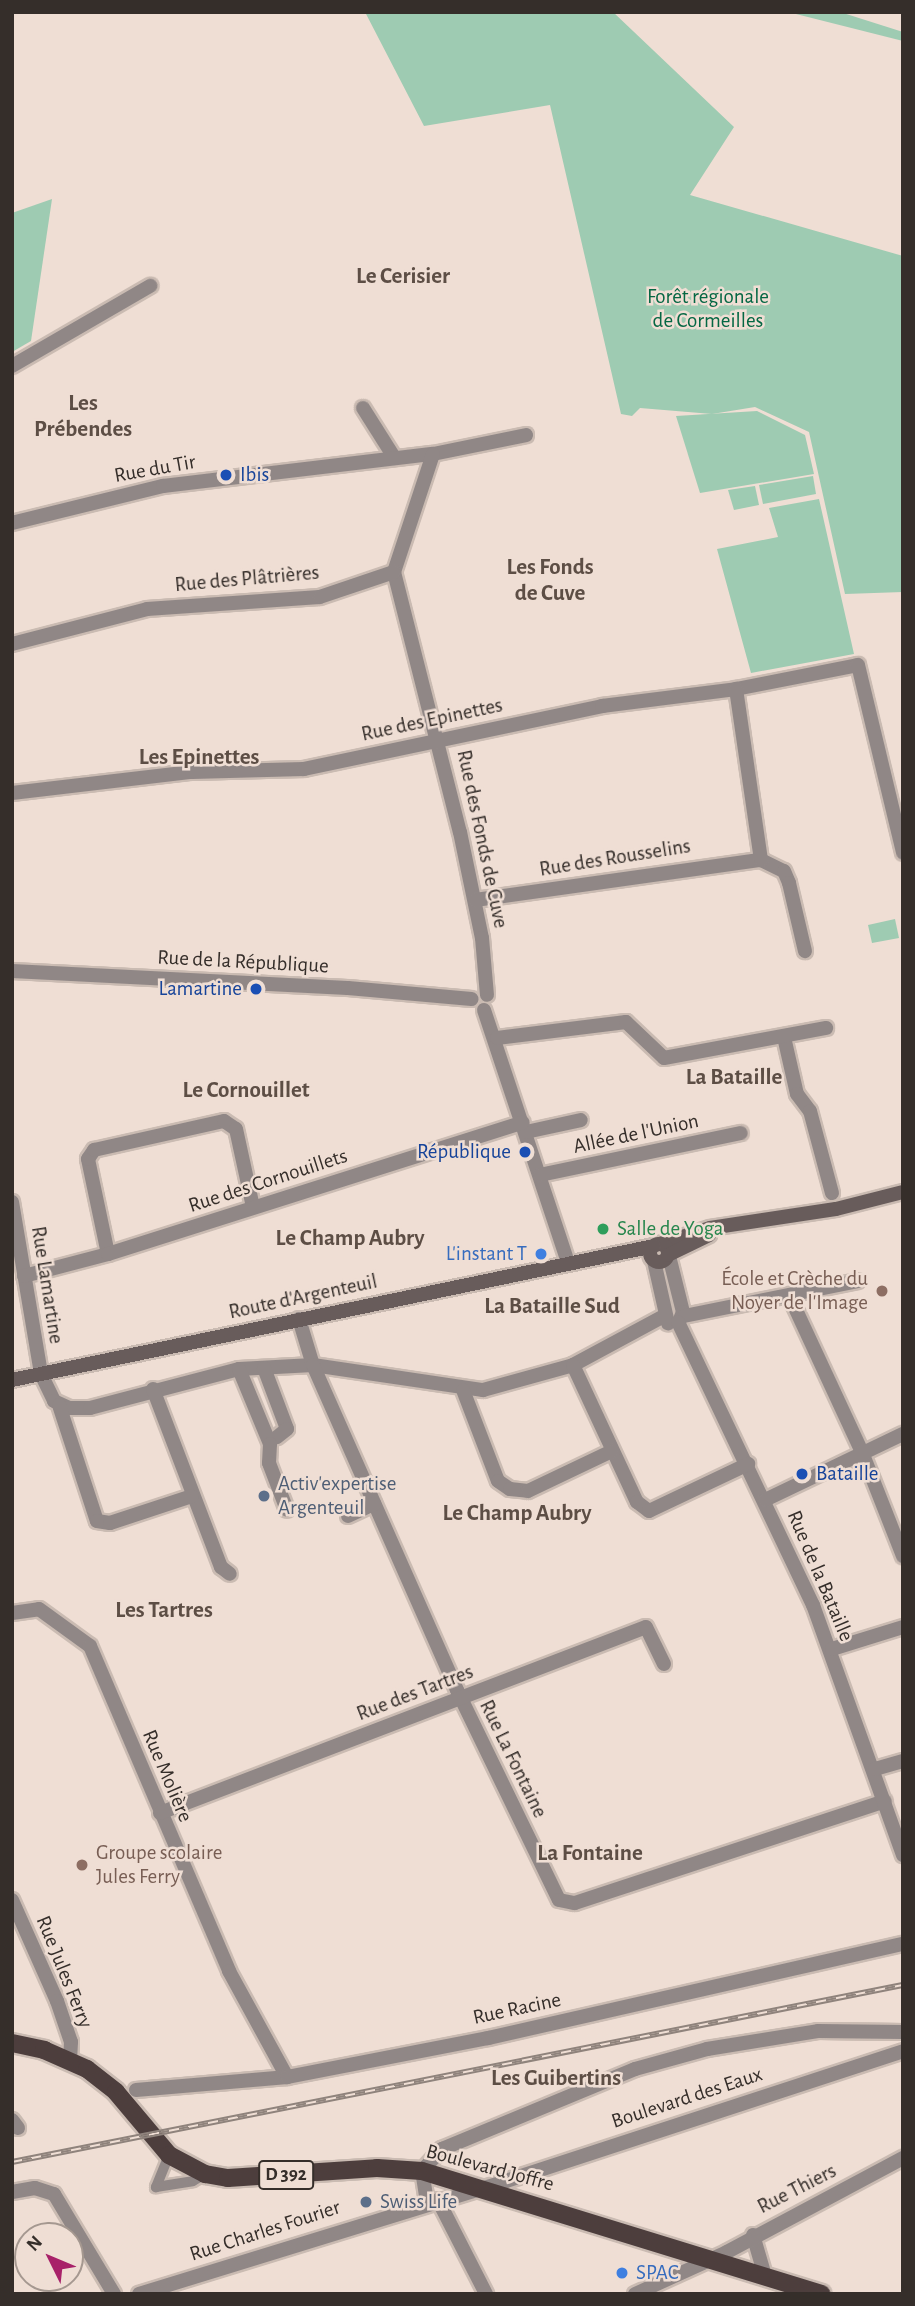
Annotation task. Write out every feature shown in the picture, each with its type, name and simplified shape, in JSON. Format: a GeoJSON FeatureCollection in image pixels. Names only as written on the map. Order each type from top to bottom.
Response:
{"type":"FeatureCollection","features":[{"type":"Feature","properties":{"kind":"main road","name":"Route d'Argenteuil"},"geometry":{"type":"LineString","coordinates":[[12,1380],[568,1263],[659,1254],[719,1229],[903,1192]]}},
{"type":"Feature","properties":{"kind":"main road","name":"Boulevard Joffre"},"geometry":{"type":"LineString","coordinates":[[12,2043],[70,2060],[116,2092],[169,2155],[205,2174],[236,2178],[377,2168],[422,2171],[484,2187],[822,2294]]}},
{"type":"Feature","properties":{"kind":"street"},"geometry":{"type":"LineString","coordinates":[[12,366],[150,286]]}},
{"type":"Feature","properties":{"kind":"street"},"geometry":{"type":"LineString","coordinates":[[363,408],[394,457]]}},
{"type":"Feature","properties":{"kind":"street"},"geometry":{"type":"LineString","coordinates":[[394,572],[433,454],[526,435]]}},
{"type":"Feature","properties":{"kind":"street","name":"Rue du Tir"},"geometry":{"type":"LineString","coordinates":[[12,523],[163,486],[433,454]]}},
{"type":"Feature","properties":{"kind":"street","name":"Rue des Plâtrières"},"geometry":{"type":"LineString","coordinates":[[12,644],[146,609],[320,597],[394,572]]}},
{"type":"Feature","properties":{"kind":"street","name":"Rue des Fonds de Cuve"},"geometry":{"type":"LineString","coordinates":[[394,572],[439,739],[475,900],[486,1002]]}},
{"type":"Feature","properties":{"kind":"street","name":"Rue des Epinettes"},"geometry":{"type":"LineString","coordinates":[[12,793],[192,772],[304,769],[602,706],[736,689],[858,664],[903,853]]}},
{"type":"Feature","properties":{"kind":"street"},"geometry":{"type":"LineString","coordinates":[[736,689],[761,860],[784,871],[805,951]]}},
{"type":"Feature","properties":{"kind":"street","name":"Rue des Rousselins"},"geometry":{"type":"LineString","coordinates":[[475,900],[761,860]]}},
{"type":"Feature","properties":{"kind":"street","name":"Rue de la République"},"geometry":{"type":"LineString","coordinates":[[12,971],[348,988],[472,999],[478,993],[486,1002]]}},
{"type":"Feature","properties":{"kind":"street"},"geometry":{"type":"LineString","coordinates":[[486,1002],[568,1263]]}},
{"type":"Feature","properties":{"kind":"street"},"geometry":{"type":"LineString","coordinates":[[497,1038],[626,1022],[664,1058],[826,1028]]}},
{"type":"Feature","properties":{"kind":"street"},"geometry":{"type":"LineString","coordinates":[[784,1037],[797,1094],[810,1111],[832,1193]]}},
{"type":"Feature","properties":{"kind":"street","name":"Rue des Cornouillets"},"geometry":{"type":"LineString","coordinates":[[24,1276],[108,1254],[253,1207],[524,1127],[581,1120]]}},
{"type":"Feature","properties":{"kind":"street"},"geometry":{"type":"LineString","coordinates":[[108,1254],[88,1159],[94,1150],[224,1121],[236,1129],[253,1207]]}},
{"type":"Feature","properties":{"kind":"street","name":"Allée de l'Union"},"geometry":{"type":"LineString","coordinates":[[540,1175],[741,1133]]}},
{"type":"Feature","properties":{"kind":"street","name":"Rue Lamartine"},"geometry":{"type":"LineString","coordinates":[[12,1202],[41,1374],[47,1393],[59,1405],[97,1521],[110,1523],[192,1496]]}},
{"type":"Feature","properties":{"kind":"street"},"geometry":{"type":"LineString","coordinates":[[659,1254],[664,1316],[667,1322],[858,1281]]}},
{"type":"Feature","properties":{"kind":"street","name":"Rue de la Bataille"},"geometry":{"type":"LineString","coordinates":[[659,1254],[670,1260],[681,1320],[832,1650],[903,1855]]}},
{"type":"Feature","properties":{"kind":"street"},"geometry":{"type":"LineString","coordinates":[[790,1297],[862,1452],[903,1556]]}},
{"type":"Feature","properties":{"kind":"street"},"geometry":{"type":"LineString","coordinates":[[59,1405],[90,1408],[153,1389],[239,1369],[313,1365],[463,1390],[510,1385],[573,1365],[664,1316]]}},
{"type":"Feature","properties":{"kind":"street","name":"Rue La Fontaine"},"geometry":{"type":"LineString","coordinates":[[299,1319],[313,1365],[460,1698],[554,1894],[565,1903],[885,1801]]}},
{"type":"Feature","properties":{"kind":"street"},"geometry":{"type":"LineString","coordinates":[[573,1365],[637,1502],[649,1511],[748,1464]]}},
{"type":"Feature","properties":{"kind":"street"},"geometry":{"type":"LineString","coordinates":[[264,1368],[287,1429],[277,1437]]}},
{"type":"Feature","properties":{"kind":"street"},"geometry":{"type":"LineString","coordinates":[[239,1369],[270,1444],[269,1463],[287,1510]]}},
{"type":"Feature","properties":{"kind":"street"},"geometry":{"type":"LineString","coordinates":[[153,1389],[192,1496],[222,1567],[230,1574]]}},
{"type":"Feature","properties":{"kind":"street"},"geometry":{"type":"LineString","coordinates":[[463,1390],[498,1480],[510,1489],[528,1491],[612,1451]]}},
{"type":"Feature","properties":{"kind":"street"},"geometry":{"type":"LineString","coordinates":[[765,1500],[903,1434]]}},
{"type":"Feature","properties":{"kind":"street"},"geometry":{"type":"LineString","coordinates":[[348,1516],[374,1504]]}},
{"type":"Feature","properties":{"kind":"street","name":"Rue Molière"},"geometry":{"type":"LineString","coordinates":[[12,1613],[39,1609],[90,1646],[229,1971],[287,2077]]}},
{"type":"Feature","properties":{"kind":"street","name":"Rue des Tartres"},"geometry":{"type":"LineString","coordinates":[[160,1812],[646,1627],[664,1664]]}},
{"type":"Feature","properties":{"kind":"street"},"geometry":{"type":"LineString","coordinates":[[832,1650],[903,1627]]}},
{"type":"Feature","properties":{"kind":"street"},"geometry":{"type":"LineString","coordinates":[[875,1769],[903,1761]]}},
{"type":"Feature","properties":{"kind":"street","name":"Rue Jules Ferry"},"geometry":{"type":"LineString","coordinates":[[12,1900],[57,2001],[71,2042],[70,2060]]}},
{"type":"Feature","properties":{"kind":"street","name":"Rue Racine"},"geometry":{"type":"LineString","coordinates":[[136,2090],[287,2077],[488,2038],[903,1944]]}},
{"type":"Feature","properties":{"kind":"street"},"geometry":{"type":"LineString","coordinates":[[486,2294],[433,2201],[422,2171],[442,2149],[665,2059],[818,2031],[903,2032]]}},
{"type":"Feature","properties":{"kind":"street","name":"Boulevard des Eaux"},"geometry":{"type":"LineString","coordinates":[[484,2187],[903,2051]]}},
{"type":"Feature","properties":{"kind":"street"},"geometry":{"type":"LineString","coordinates":[[116,2092],[136,2090]]}},
{"type":"Feature","properties":{"kind":"street"},"geometry":{"type":"LineString","coordinates":[[169,2155],[156,2187],[193,2181],[205,2174]]}},
{"type":"Feature","properties":{"kind":"street","name":"Rue Thiers"},"geometry":{"type":"LineString","coordinates":[[635,2294],[712,2259],[903,2158]]}},
{"type":"Feature","properties":{"kind":"street","name":"Rue Charles Fourier"},"geometry":{"type":"LineString","coordinates":[[139,2294],[484,2187]]}},
{"type":"Feature","properties":{"kind":"street"},"geometry":{"type":"LineString","coordinates":[[12,2192],[35,2188],[54,2194],[114,2294]]}},
{"type":"Feature","properties":{"kind":"street"},"geometry":{"type":"LineString","coordinates":[[753,2235],[765,2276]]}},
{"type":"Feature","properties":{"kind":"green space","name":"Forêt régionale de Cormeilles"},"geometry":{"type":"Polygon","coordinates":[[[365,12],[613,12],[734,127],[690,195],[903,256],[903,592],[845,594],[809,432],[755,407],[712,414],[640,408],[632,416],[621,414],[550,105],[424,126],[365,12]]]}},
{"type":"Feature","properties":{"kind":"green space"},"geometry":{"type":"Polygon","coordinates":[[[788,12],[840,12],[903,32],[903,41],[788,12]]]}},
{"type":"Feature","properties":{"kind":"green space"},"geometry":{"type":"Polygon","coordinates":[[[52,199],[31,341],[12,352],[12,213],[52,199]]]}},
{"type":"Feature","properties":{"kind":"green space"},"geometry":{"type":"Polygon","coordinates":[[[757,411],[805,435],[814,474],[700,493],[676,416],[757,411]]]}},
{"type":"Feature","properties":{"kind":"green space"},"geometry":{"type":"Polygon","coordinates":[[[813,476],[816,494],[763,504],[759,485],[813,476]]]}},
{"type":"Feature","properties":{"kind":"green space"},"geometry":{"type":"Polygon","coordinates":[[[755,486],[759,505],[734,510],[728,490],[755,486]]]}},
{"type":"Feature","properties":{"kind":"green space"},"geometry":{"type":"Polygon","coordinates":[[[819,499],[854,654],[751,673],[717,549],[778,537],[769,508],[819,499]]]}},
{"type":"Feature","properties":{"kind":"green space"},"geometry":{"type":"Polygon","coordinates":[[[895,919],[899,938],[872,943],[868,925],[895,919]]]}},
{"type":"Feature","properties":{"kind":"railway"},"geometry":{"type":"LineString","coordinates":[[12,2162],[903,1985]]}},
{"type":"Feature","properties":{"kind":"place","name":"Ibis"},"geometry":{"type":"Point","coordinates":[226,475]}},
{"type":"Feature","properties":{"kind":"place","name":"Lamartine"},"geometry":{"type":"Point","coordinates":[256,989]}},
{"type":"Feature","properties":{"kind":"place","name":"République"},"geometry":{"type":"Point","coordinates":[525,1152]}},
{"type":"Feature","properties":{"kind":"place","name":"Salle de Yoga"},"geometry":{"type":"Point","coordinates":[603,1229]}},
{"type":"Feature","properties":{"kind":"place","name":"L'instant T"},"geometry":{"type":"Point","coordinates":[541,1254]}},
{"type":"Feature","properties":{"kind":"place","name":"École et Crèche du Noyer de l'Image"},"geometry":{"type":"Point","coordinates":[882,1291]}},
{"type":"Feature","properties":{"kind":"place","name":"Bataille"},"geometry":{"type":"Point","coordinates":[802,1474]}},
{"type":"Feature","properties":{"kind":"place","name":"Activ'expertise Argenteuil"},"geometry":{"type":"Point","coordinates":[264,1496]}},
{"type":"Feature","properties":{"kind":"place","name":"Groupe scolaire Jules Ferry"},"geometry":{"type":"Point","coordinates":[82,1865]}},
{"type":"Feature","properties":{"kind":"place","name":"Swiss Life"},"geometry":{"type":"Point","coordinates":[366,2202]}},
{"type":"Feature","properties":{"kind":"place","name":"SPAC"},"geometry":{"type":"Point","coordinates":[622,2273]}},
{"type":"Feature","properties":{"kind":"district","name":"Le Cerisier"},"geometry":{"type":"Point","coordinates":[403,277]}},
{"type":"Feature","properties":{"kind":"district","name":"Les Prébendes"},"geometry":{"type":"Point","coordinates":[83,417]}},
{"type":"Feature","properties":{"kind":"district","name":"Les Fonds de Cuve"},"geometry":{"type":"Point","coordinates":[550,581]}},
{"type":"Feature","properties":{"kind":"district","name":"Les Epinettes"},"geometry":{"type":"Point","coordinates":[199,758]}},
{"type":"Feature","properties":{"kind":"district","name":"La Bataille"},"geometry":{"type":"Point","coordinates":[734,1078]}},
{"type":"Feature","properties":{"kind":"district","name":"Le Cornouillet"},"geometry":{"type":"Point","coordinates":[246,1091]}},
{"type":"Feature","properties":{"kind":"district","name":"Le Champ Aubry"},"geometry":{"type":"Point","coordinates":[350,1239]}},
{"type":"Feature","properties":{"kind":"district","name":"La Bataille Sud"},"geometry":{"type":"Point","coordinates":[552,1307]}},
{"type":"Feature","properties":{"kind":"district","name":"Le Champ Aubry"},"geometry":{"type":"Point","coordinates":[517,1514]}},
{"type":"Feature","properties":{"kind":"district","name":"Les Tartres"},"geometry":{"type":"Point","coordinates":[164,1611]}},
{"type":"Feature","properties":{"kind":"district","name":"La Fontaine"},"geometry":{"type":"Point","coordinates":[590,1854]}},
{"type":"Feature","properties":{"kind":"district","name":"Les Guibertins"},"geometry":{"type":"Point","coordinates":[556,2079]}}]}
